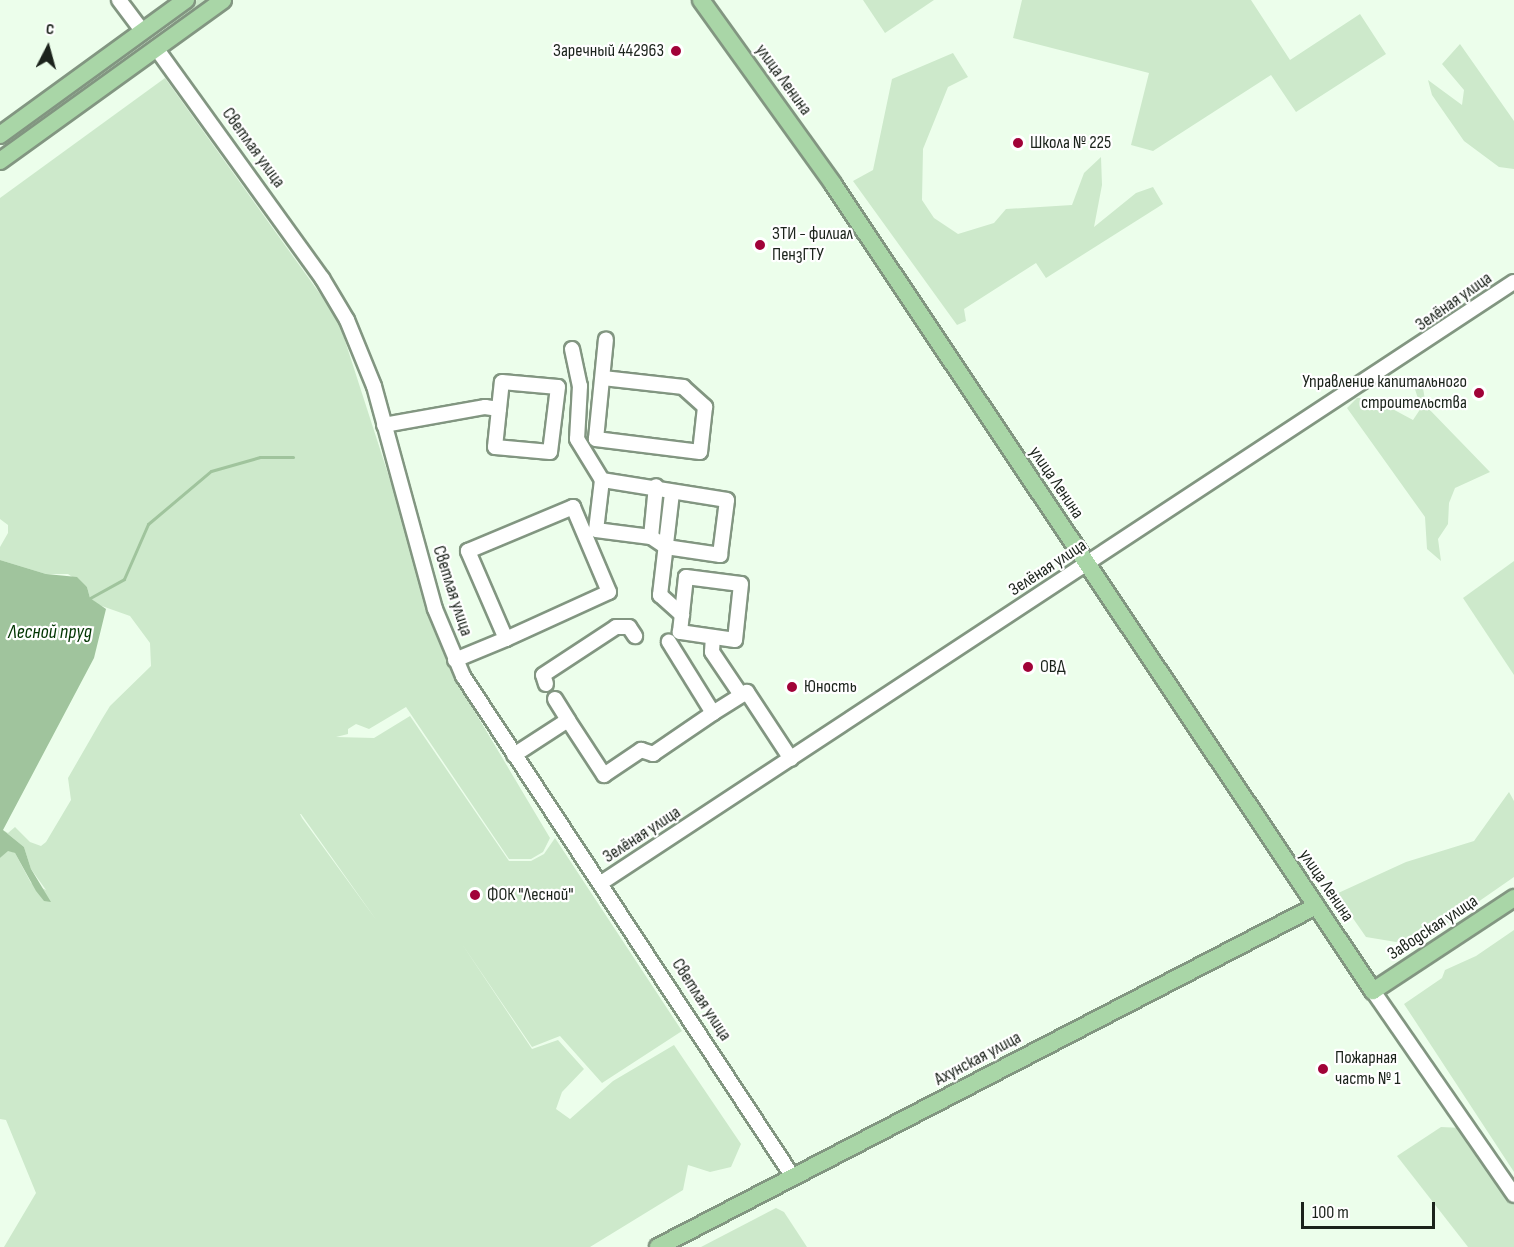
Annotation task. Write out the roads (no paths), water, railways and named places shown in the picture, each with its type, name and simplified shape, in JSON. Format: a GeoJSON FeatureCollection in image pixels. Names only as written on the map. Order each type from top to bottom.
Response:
{"type":"FeatureCollection","features":[{"type":"Feature","properties":{"kind":"main road"},"geometry":{"type":"LineString","coordinates":[[0,135],[186,0]]}},
{"type":"Feature","properties":{"kind":"main road"},"geometry":{"type":"LineString","coordinates":[[0,161],[222,0]]}},
{"type":"Feature","properties":{"kind":"main road","name":"улица Ленина"},"geometry":{"type":"LineString","coordinates":[[701,0],[833,184],[1373,991]]}},
{"type":"Feature","properties":{"kind":"main road","name":"Светлая улица"},"geometry":{"type":"LineString","coordinates":[[142,31],[156,48]]}},
{"type":"Feature","properties":{"kind":"main road","name":"Заводская улица"},"geometry":{"type":"LineString","coordinates":[[1373,991],[1514,898]]}},
{"type":"Feature","properties":{"kind":"main road","name":"Ахунская улица"},"geometry":{"type":"LineString","coordinates":[[658,1247],[1316,906]]}},
{"type":"Feature","properties":{"kind":"street","name":"Светлая улица"},"geometry":{"type":"LineString","coordinates":[[119,0],[142,31]]}},
{"type":"Feature","properties":{"kind":"street","name":"Светлая улица"},"geometry":{"type":"LineString","coordinates":[[156,48],[322,278],[362,352],[435,609],[455,660],[514,754],[793,1177]]}},
{"type":"Feature","properties":{"kind":"street","name":"Зелёная улица"},"geometry":{"type":"LineString","coordinates":[[601,884],[1514,282]]}},
{"type":"Feature","properties":{"kind":"street"},"geometry":{"type":"LineString","coordinates":[[603,378],[683,387],[705,407],[700,452],[596,439],[606,339]]}},
{"type":"Feature","properties":{"kind":"street"},"geometry":{"type":"LineString","coordinates":[[572,349],[580,386],[577,439],[602,480],[597,530],[651,537],[666,548],[720,555],[727,500],[672,493],[656,486],[602,480]]}},
{"type":"Feature","properties":{"kind":"street"},"geometry":{"type":"LineString","coordinates":[[502,382],[558,387],[550,452],[495,447],[499,409],[502,382]]}},
{"type":"Feature","properties":{"kind":"street"},"geometry":{"type":"LineString","coordinates":[[384,425],[484,407],[499,409]]}},
{"type":"Feature","properties":{"kind":"street"},"geometry":{"type":"LineString","coordinates":[[651,537],[656,486]]}},
{"type":"Feature","properties":{"kind":"street"},"geometry":{"type":"LineString","coordinates":[[672,493],[660,595],[682,615]]}},
{"type":"Feature","properties":{"kind":"street"},"geometry":{"type":"LineString","coordinates":[[455,660],[506,639],[609,592],[573,507],[468,551],[506,639]]}},
{"type":"Feature","properties":{"kind":"street"},"geometry":{"type":"LineString","coordinates":[[663,574],[741,584],[735,640],[680,633],[686,577]]}},
{"type":"Feature","properties":{"kind":"street"},"geometry":{"type":"LineString","coordinates":[[546,684],[543,675],[616,627],[625,625],[635,636]]}},
{"type":"Feature","properties":{"kind":"street"},"geometry":{"type":"LineString","coordinates":[[714,637],[712,652],[741,695]]}},
{"type":"Feature","properties":{"kind":"street"},"geometry":{"type":"LineString","coordinates":[[669,642],[713,713]]}},
{"type":"Feature","properties":{"kind":"street"},"geometry":{"type":"LineString","coordinates":[[555,699],[604,775],[641,750],[653,754],[747,692],[791,759]]}},
{"type":"Feature","properties":{"kind":"street"},"geometry":{"type":"LineString","coordinates":[[514,754],[568,720]]}},
{"type":"Feature","properties":{"kind":"street"},"geometry":{"type":"LineString","coordinates":[[1373,991],[1514,1195]]}},
{"type":"Feature","properties":{"kind":"water","name":"Лесной пруд"},"geometry":{"type":"Polygon","coordinates":[[[0,560],[46,574],[77,577],[87,587],[90,598],[106,609],[94,658],[3,830],[24,847],[31,869],[51,902],[44,901],[36,891],[15,853],[8,851],[0,858],[0,560]]]}},
{"type":"Feature","properties":{"kind":"waterway"},"geometry":{"type":"LineString","coordinates":[[90,598],[124,579],[148,524],[211,471],[260,457],[293,457]]}},
{"type":"Feature","properties":{"kind":"place","name":"Заречный 442963"},"geometry":{"type":"Point","coordinates":[676,51]}},
{"type":"Feature","properties":{"kind":"place","name":"Школа № 225"},"geometry":{"type":"Point","coordinates":[1018,143]}},
{"type":"Feature","properties":{"kind":"place","name":"ЗТИ - филиал ПензГТУ"},"geometry":{"type":"Point","coordinates":[760,245]}},
{"type":"Feature","properties":{"kind":"place","name":"Управление капитального строительства"},"geometry":{"type":"Point","coordinates":[1479,393]}},
{"type":"Feature","properties":{"kind":"place","name":"ОВД"},"geometry":{"type":"Point","coordinates":[1028,667]}},
{"type":"Feature","properties":{"kind":"place","name":"Юность"},"geometry":{"type":"Point","coordinates":[792,687]}},
{"type":"Feature","properties":{"kind":"place","name":"ФОК \"Лесной\""},"geometry":{"type":"Point","coordinates":[475,895]}},
{"type":"Feature","properties":{"kind":"place","name":"Пожарная часть № 1"},"geometry":{"type":"Point","coordinates":[1323,1069]}}]}
